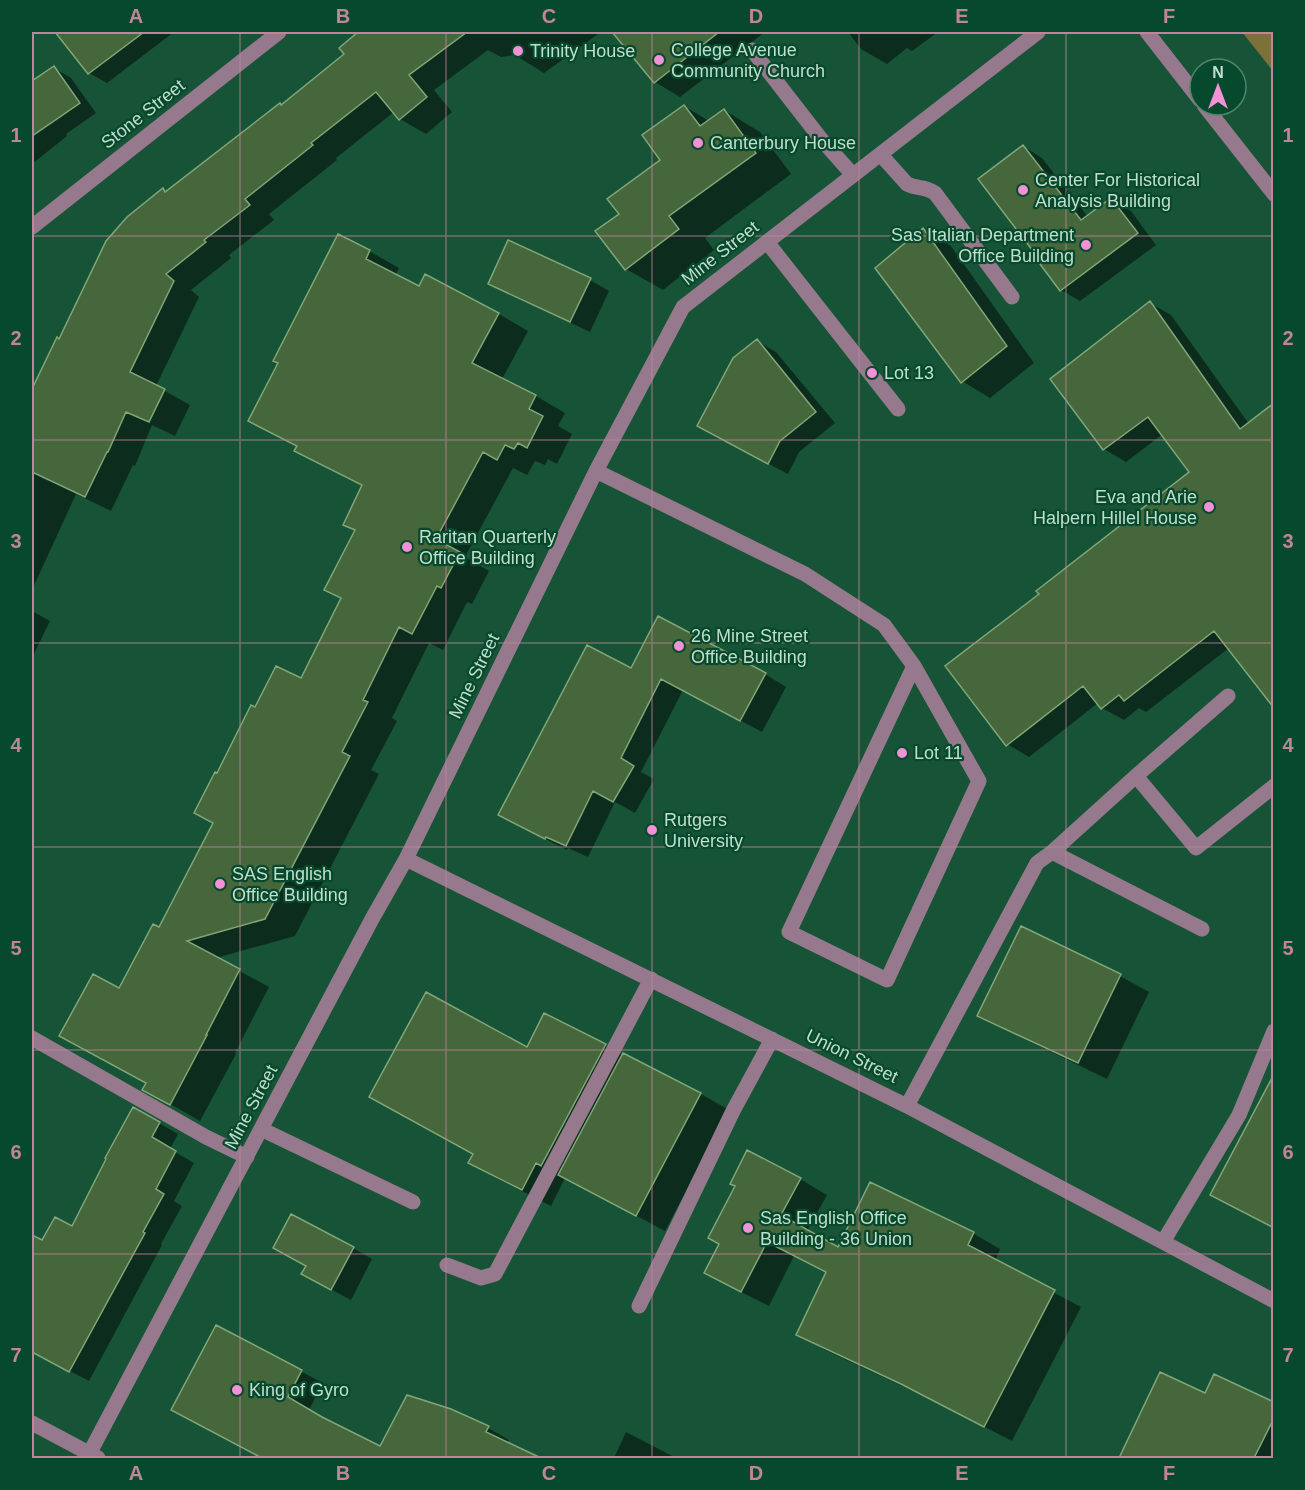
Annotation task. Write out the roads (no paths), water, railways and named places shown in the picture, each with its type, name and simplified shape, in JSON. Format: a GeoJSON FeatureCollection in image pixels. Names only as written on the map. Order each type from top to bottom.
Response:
{"type":"FeatureCollection","features":[{"type":"Feature","properties":{"kind":"street","name":"Stone Street"},"geometry":{"type":"LineString","coordinates":[[32,227],[279,32]]}},
{"type":"Feature","properties":{"kind":"street","name":"Mine Street"},"geometry":{"type":"LineString","coordinates":[[91,1457],[261,1129],[406,859],[596,471],[683,307],[1038,32]]}},
{"type":"Feature","properties":{"kind":"street"},"geometry":{"type":"LineString","coordinates":[[1147,32],[1188,85]]}},
{"type":"Feature","properties":{"kind":"street"},"geometry":{"type":"LineString","coordinates":[[752,50],[852,175]]}},
{"type":"Feature","properties":{"kind":"street"},"geometry":{"type":"LineString","coordinates":[[1213,117],[1274,194]]}},
{"type":"Feature","properties":{"kind":"street"},"geometry":{"type":"LineString","coordinates":[[881,154],[907,184],[928,188],[935,193],[1012,297]]}},
{"type":"Feature","properties":{"kind":"street"},"geometry":{"type":"LineString","coordinates":[[767,242],[898,409]]}},
{"type":"Feature","properties":{"kind":"street"},"geometry":{"type":"LineString","coordinates":[[596,471],[805,574],[885,625],[914,666],[979,781],[887,980],[789,932],[914,666]]}},
{"type":"Feature","properties":{"kind":"street"},"geometry":{"type":"LineString","coordinates":[[907,1106],[1037,863],[1053,852],[1228,696]]}},
{"type":"Feature","properties":{"kind":"street"},"geometry":{"type":"LineString","coordinates":[[1136,776],[1196,848],[1274,786]]}},
{"type":"Feature","properties":{"kind":"street"},"geometry":{"type":"LineString","coordinates":[[1053,852],[1202,929]]}},
{"type":"Feature","properties":{"kind":"street","name":"Union Street"},"geometry":{"type":"LineString","coordinates":[[406,859],[907,1106],[1274,1301]]}},
{"type":"Feature","properties":{"kind":"street"},"geometry":{"type":"LineString","coordinates":[[447,1265],[481,1278],[495,1274],[651,979]]}},
{"type":"Feature","properties":{"kind":"street"},"geometry":{"type":"LineString","coordinates":[[1163,1242],[1239,1115],[1274,1031]]}},
{"type":"Feature","properties":{"kind":"street"},"geometry":{"type":"LineString","coordinates":[[32,1038],[206,1137],[247,1156]]}},
{"type":"Feature","properties":{"kind":"street"},"geometry":{"type":"LineString","coordinates":[[639,1306],[733,1111],[772,1039]]}},
{"type":"Feature","properties":{"kind":"street"},"geometry":{"type":"LineString","coordinates":[[261,1129],[413,1202]]}},
{"type":"Feature","properties":{"kind":"street"},"geometry":{"type":"LineString","coordinates":[[32,1423],[91,1457]]}},
{"type":"Feature","properties":{"kind":"place","name":"Trinity House"},"geometry":{"type":"Point","coordinates":[518,51]}},
{"type":"Feature","properties":{"kind":"place","name":"College Avenue Community Church"},"geometry":{"type":"Point","coordinates":[659,60]}},
{"type":"Feature","properties":{"kind":"place","name":"Canterbury House"},"geometry":{"type":"Point","coordinates":[698,143]}},
{"type":"Feature","properties":{"kind":"place","name":"Center For Historical Analysis Building"},"geometry":{"type":"Point","coordinates":[1023,190]}},
{"type":"Feature","properties":{"kind":"place","name":"Sas Italian Department Office Building"},"geometry":{"type":"Point","coordinates":[1086,245]}},
{"type":"Feature","properties":{"kind":"place","name":"Lot 13"},"geometry":{"type":"Point","coordinates":[872,373]}},
{"type":"Feature","properties":{"kind":"place","name":"Eva and Arie Halpern Hillel House"},"geometry":{"type":"Point","coordinates":[1209,507]}},
{"type":"Feature","properties":{"kind":"place","name":"Raritan Quarterly Office Building"},"geometry":{"type":"Point","coordinates":[407,547]}},
{"type":"Feature","properties":{"kind":"place","name":"26 Mine Street Office Building"},"geometry":{"type":"Point","coordinates":[679,646]}},
{"type":"Feature","properties":{"kind":"place","name":"Lot 11"},"geometry":{"type":"Point","coordinates":[902,753]}},
{"type":"Feature","properties":{"kind":"place","name":"Rutgers University"},"geometry":{"type":"Point","coordinates":[652,830]}},
{"type":"Feature","properties":{"kind":"place","name":"SAS English Office Building"},"geometry":{"type":"Point","coordinates":[220,884]}},
{"type":"Feature","properties":{"kind":"place","name":"Sas English Office Building - 36 Union"},"geometry":{"type":"Point","coordinates":[748,1228]}},
{"type":"Feature","properties":{"kind":"place","name":"King of Gyro"},"geometry":{"type":"Point","coordinates":[237,1390]}}]}
